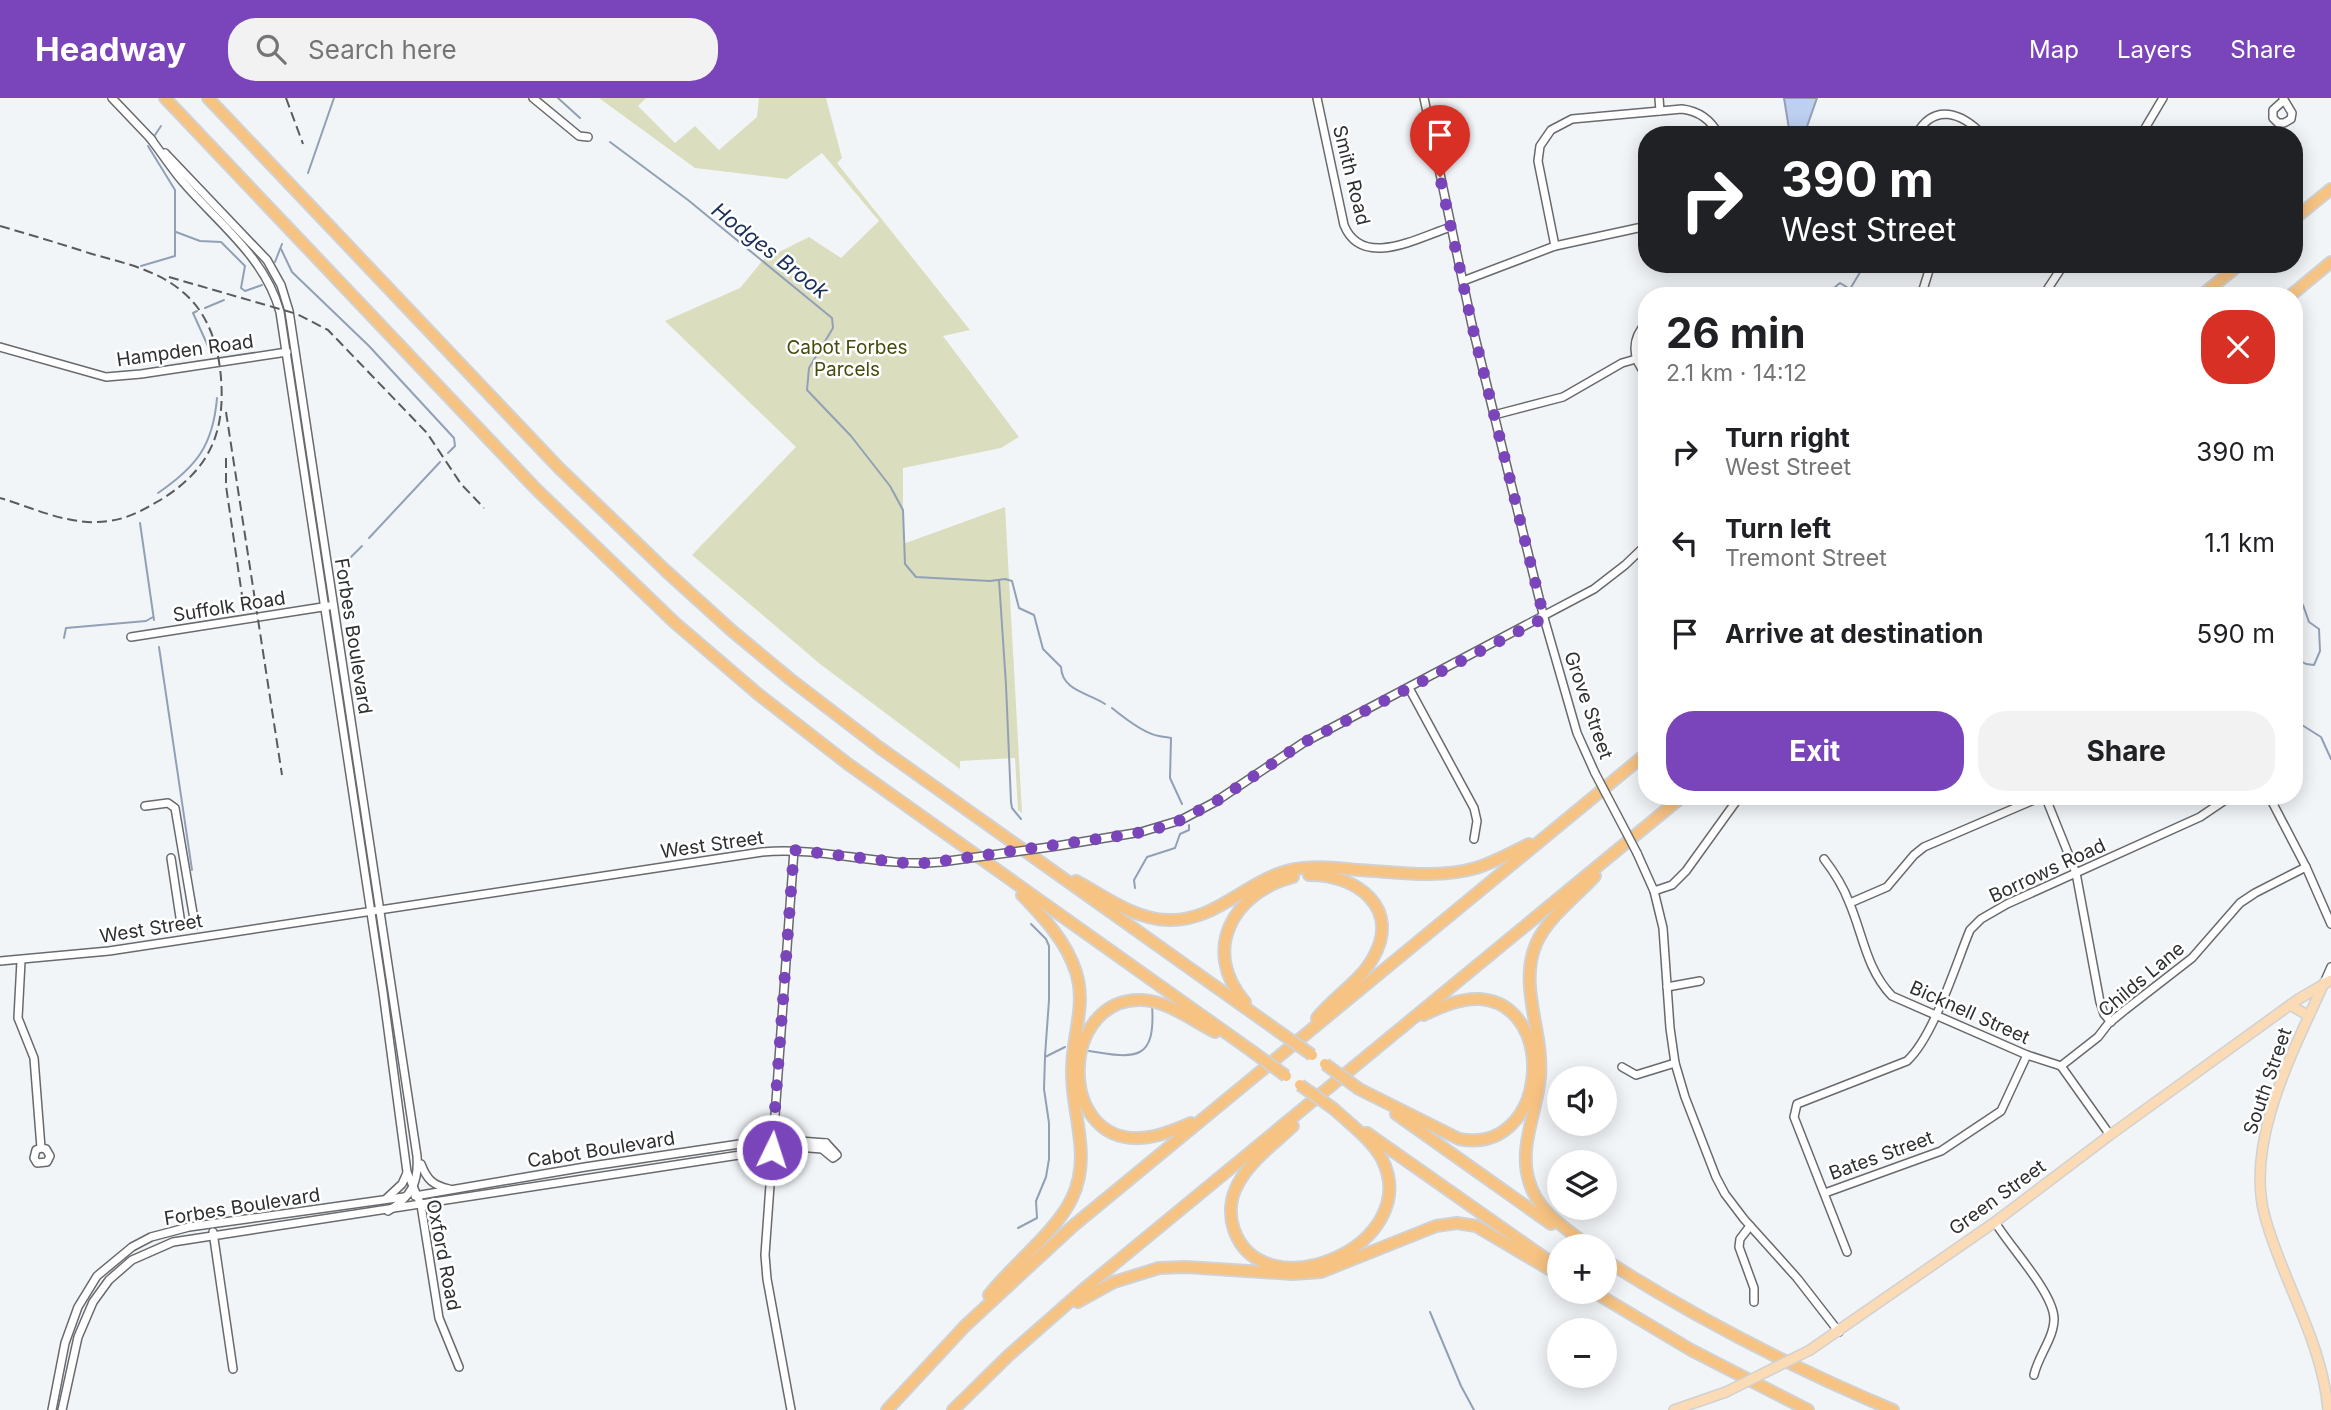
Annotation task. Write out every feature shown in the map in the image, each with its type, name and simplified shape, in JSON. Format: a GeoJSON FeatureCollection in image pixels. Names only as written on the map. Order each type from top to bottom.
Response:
{"type":"FeatureCollection","features":[{"type":"Feature","properties":{"kind":"highway"},"geometry":{"type":"LineString","coordinates":[[165,98],[536,489],[674,622],[817,741],[1547,1260]]}},
{"type":"Feature","properties":{"kind":"highway"},"geometry":{"type":"LineString","coordinates":[[208,98],[559,467],[666,571],[775,667],[834,714],[1027,854],[1569,1234]]}},
{"type":"Feature","properties":{"kind":"highway"},"geometry":{"type":"LineString","coordinates":[[2303,212],[2331,189]]}},
{"type":"Feature","properties":{"kind":"highway"},"geometry":{"type":"LineString","coordinates":[[2301,287],[2331,262]]}},
{"type":"Feature","properties":{"kind":"highway"},"geometry":{"type":"LineString","coordinates":[[2212,287],[2229,273]]}},
{"type":"Feature","properties":{"kind":"highway"},"geometry":{"type":"LineString","coordinates":[[887,1410],[965,1326],[1045,1250],[1638,760]]}},
{"type":"Feature","properties":{"kind":"highway"},"geometry":{"type":"LineString","coordinates":[[953,1410],[1022,1343],[1084,1289],[1672,805]]}},
{"type":"Feature","properties":{"kind":"highway"},"geometry":{"type":"LineString","coordinates":[[1027,854],[1134,913],[1172,920],[1205,914],[1268,878],[1292,870],[1317,867],[1429,874],[1459,872],[1494,861],[1549,834]]}},
{"type":"Feature","properties":{"kind":"highway"},"geometry":{"type":"LineString","coordinates":[[1572,1234],[1543,1208],[1532,1189],[1527,1172],[1527,1147],[1541,1071],[1530,972],[1535,948],[1547,927],[1622,847]]}},
{"type":"Feature","properties":{"kind":"highway"},"geometry":{"type":"LineString","coordinates":[[1278,1031],[1250,1008],[1231,984],[1224,962],[1225,937],[1243,906],[1266,888],[1295,876],[1330,876],[1356,884],[1371,898],[1380,920],[1379,941],[1368,965],[1325,1007],[1304,1035]]}},
{"type":"Feature","properties":{"kind":"highway"},"geometry":{"type":"LineString","coordinates":[[965,1326],[1000,1281],[1066,1210],[1077,1186],[1082,1165],[1082,1143],[1072,1072],[1081,1006],[1077,974],[1069,954],[1054,930],[1006,877]]}},
{"type":"Feature","properties":{"kind":"highway"},"geometry":{"type":"LineString","coordinates":[[1359,1088],[1446,1135],[1462,1140],[1481,1140],[1495,1136],[1509,1128],[1518,1118],[1526,1105],[1531,1087],[1533,1060],[1525,1030],[1512,1012],[1495,1002],[1472,999],[1451,1004],[1411,1020]]}},
{"type":"Feature","properties":{"kind":"highway"},"geometry":{"type":"LineString","coordinates":[[1204,1118],[1164,1134],[1138,1138],[1119,1135],[1099,1123],[1084,1101],[1079,1074],[1083,1046],[1093,1023],[1105,1011],[1120,1003],[1150,1000],[1253,1052]]}},
{"type":"Feature","properties":{"kind":"highway"},"geometry":{"type":"LineString","coordinates":[[1315,1099],[1293,1125],[1245,1172],[1234,1192],[1231,1213],[1234,1231],[1243,1246],[1256,1257],[1293,1267],[1328,1262],[1358,1245],[1381,1216],[1389,1187],[1382,1161],[1369,1143],[1334,1110]]}},
{"type":"Feature","properties":{"kind":"highway"},"geometry":{"type":"LineString","coordinates":[[1022,1343],[1089,1295],[1139,1273],[1182,1267],[1316,1273],[1447,1224],[1465,1224],[1480,1228],[1547,1268]]}},
{"type":"Feature","properties":{"kind":"highway"},"geometry":{"type":"LineString","coordinates":[[1617,1267],[1742,1339],[1893,1410]]}},
{"type":"Feature","properties":{"kind":"highway"},"geometry":{"type":"LineString","coordinates":[[1613,1304],[1715,1363],[1808,1410]]}},
{"type":"Feature","properties":{"kind":"main road","name":"Green Street"},"geometry":{"type":"LineString","coordinates":[[1674,1410],[1689,1408],[1726,1392],[1810,1350],[1839,1332],[1995,1222],[2290,1005],[2328,982]]}},
{"type":"Feature","properties":{"kind":"main road","name":"South Street"},"geometry":{"type":"LineString","coordinates":[[2328,982],[2309,1016],[2288,1065],[2263,1143],[2260,1194],[2265,1218],[2309,1329],[2328,1410]]}},
{"type":"Feature","properties":{"kind":"main road"},"geometry":{"type":"LineString","coordinates":[[2290,1005],[2309,1016]]}},
{"type":"Feature","properties":{"kind":"street","name":"Forbes Boulevard"},"geometry":{"type":"LineString","coordinates":[[112,98],[267,260],[281,285],[289,311],[375,910],[407,1172],[415,1192]]}},
{"type":"Feature","properties":{"kind":"street"},"geometry":{"type":"LineString","coordinates":[[533,98],[579,136],[588,137]]}},
{"type":"Feature","properties":{"kind":"street","name":"Smith Road"},"geometry":{"type":"LineString","coordinates":[[1317,98],[1344,225],[1353,240],[1368,248],[1379,249],[1451,227]]}},
{"type":"Feature","properties":{"kind":"street","name":"Grove Street"},"geometry":{"type":"LineString","coordinates":[[1424,98],[1494,415],[1544,618],[1571,714],[1584,752],[1654,891],[1665,942],[1675,1063],[1685,1097],[1725,1194],[1839,1332]]}},
{"type":"Feature","properties":{"kind":"street"},"geometry":{"type":"LineString","coordinates":[[1658,98],[1660,111]]}},
{"type":"Feature","properties":{"kind":"street"},"geometry":{"type":"LineString","coordinates":[[2146,126],[2163,98]]}},
{"type":"Feature","properties":{"kind":"street"},"geometry":{"type":"LineString","coordinates":[[1555,246],[1538,161],[1541,146],[1548,133],[1559,124],[1572,119],[1682,109],[1697,113],[1713,126]]}},
{"type":"Feature","properties":{"kind":"street"},"geometry":{"type":"LineString","coordinates":[[1921,126],[1935,116],[1946,113],[1960,116],[1975,126]]}},
{"type":"Feature","properties":{"kind":"street","name":"Forbes Boulevard"},"geometry":{"type":"LineString","coordinates":[[150,138],[182,181],[258,263],[274,292],[280,312],[324,607],[417,1156],[415,1192]]}},
{"type":"Feature","properties":{"kind":"street"},"geometry":{"type":"LineString","coordinates":[[1463,281],[1555,246],[1638,228]]}},
{"type":"Feature","properties":{"kind":"street"},"geometry":{"type":"LineString","coordinates":[[280,312],[289,311]]}},
{"type":"Feature","properties":{"kind":"street"},"geometry":{"type":"LineString","coordinates":[[1638,333],[1634,348],[1638,362]]}},
{"type":"Feature","properties":{"kind":"street"},"geometry":{"type":"LineString","coordinates":[[0,358],[1,348]]}},
{"type":"Feature","properties":{"kind":"street","name":"Hampden Road"},"geometry":{"type":"LineString","coordinates":[[1,348],[106,377],[295,350]]}},
{"type":"Feature","properties":{"kind":"street"},"geometry":{"type":"LineString","coordinates":[[1494,415],[1563,397],[1622,363],[1636,359]]}},
{"type":"Feature","properties":{"kind":"street","name":"West Street"},"geometry":{"type":"LineString","coordinates":[[0,961],[109,951],[762,852],[794,850],[905,863],[941,862],[1133,834],[1181,820],[1215,802],[1303,743],[1544,618],[1608,580],[1638,552]]}},
{"type":"Feature","properties":{"kind":"street","name":"Suffolk Road"},"geometry":{"type":"LineString","coordinates":[[131,637],[333,606]]}},
{"type":"Feature","properties":{"kind":"street"},"geometry":{"type":"LineString","coordinates":[[1409,688],[1474,808],[1477,821],[1474,839]]}},
{"type":"Feature","properties":{"kind":"street"},"geometry":{"type":"LineString","coordinates":[[145,806],[164,803],[175,808],[197,937]]}},
{"type":"Feature","properties":{"kind":"street"},"geometry":{"type":"LineString","coordinates":[[1654,891],[1672,885],[1686,871],[1734,805]]}},
{"type":"Feature","properties":{"kind":"street"},"geometry":{"type":"LineString","coordinates":[[1850,903],[1887,887],[1924,847],[2023,805]]}},
{"type":"Feature","properties":{"kind":"street"},"geometry":{"type":"LineString","coordinates":[[2048,805],[2076,873],[2100,1002],[2104,1014],[2111,1022]]}},
{"type":"Feature","properties":{"kind":"street","name":"Borrows Road"},"geometry":{"type":"LineString","coordinates":[[1825,1193],[1794,1117],[1794,1109],[1797,1104],[1907,1061],[1913,1055],[1935,1015],[1970,930],[1981,919],[2007,904],[2200,817],[2218,805]]}},
{"type":"Feature","properties":{"kind":"street"},"geometry":{"type":"LineString","coordinates":[[2274,805],[2306,867],[2331,925]]}},
{"type":"Feature","properties":{"kind":"street"},"geometry":{"type":"LineString","coordinates":[[791,1410],[765,1255],[794,850]]}},
{"type":"Feature","properties":{"kind":"street"},"geometry":{"type":"LineString","coordinates":[[171,858],[181,924],[195,925]]}},
{"type":"Feature","properties":{"kind":"street","name":"Bicknell Street"},"geometry":{"type":"LineString","coordinates":[[1824,859],[1835,873],[1850,903],[1865,952],[1892,996],[2027,1055],[2061,1066]]}},
{"type":"Feature","properties":{"kind":"street","name":"Childs Lane"},"geometry":{"type":"LineString","coordinates":[[2061,1066],[2098,1037],[2111,1022],[2192,958],[2240,903],[2306,867]]}},
{"type":"Feature","properties":{"kind":"street"},"geometry":{"type":"LineString","coordinates":[[21,961],[18,1018],[34,1058],[41,1148]]}},
{"type":"Feature","properties":{"kind":"street","name":"South Street"},"geometry":{"type":"LineString","coordinates":[[2328,982],[2331,967]]}},
{"type":"Feature","properties":{"kind":"street"},"geometry":{"type":"LineString","coordinates":[[1667,987],[1700,981]]}},
{"type":"Feature","properties":{"kind":"street","name":"Bates Street"},"geometry":{"type":"LineString","coordinates":[[1825,1193],[1941,1151],[2001,1111],[2027,1055]]}},
{"type":"Feature","properties":{"kind":"street"},"geometry":{"type":"LineString","coordinates":[[1622,1068],[1636,1075],[1675,1063]]}},
{"type":"Feature","properties":{"kind":"street"},"geometry":{"type":"LineString","coordinates":[[2061,1066],[2110,1135]]}},
{"type":"Feature","properties":{"kind":"street","name":"Cabot Boulevard"},"geometry":{"type":"LineString","coordinates":[[388,1210],[630,1170],[772,1150],[824,1146],[773,1139],[454,1190],[415,1192]]}},
{"type":"Feature","properties":{"kind":"street"},"geometry":{"type":"LineString","coordinates":[[417,1156],[428,1179],[438,1186],[454,1190]]}},
{"type":"Feature","properties":{"kind":"street"},"geometry":{"type":"LineString","coordinates":[[382,1201],[400,1187],[407,1172]]}},
{"type":"Feature","properties":{"kind":"street","name":"Forbes Boulevard"},"geometry":{"type":"LineString","coordinates":[[62,1410],[83,1322],[104,1286],[120,1270],[145,1252],[173,1242],[213,1235],[388,1210],[415,1192]]}},
{"type":"Feature","properties":{"kind":"street","name":"Oxford Road"},"geometry":{"type":"LineString","coordinates":[[415,1192],[421,1205],[438,1314],[460,1367]]}},
{"type":"Feature","properties":{"kind":"street"},"geometry":{"type":"LineString","coordinates":[[1825,1193],[1847,1252]]}},
{"type":"Feature","properties":{"kind":"street"},"geometry":{"type":"LineString","coordinates":[[382,1201],[406,1197]]}},
{"type":"Feature","properties":{"kind":"street","name":"Forbes Boulevard"},"geometry":{"type":"LineString","coordinates":[[52,1410],[71,1323],[97,1276],[122,1254],[143,1241],[177,1229],[382,1201]]}},
{"type":"Feature","properties":{"kind":"street"},"geometry":{"type":"LineString","coordinates":[[1995,1222],[2050,1299],[2054,1319],[2036,1362],[2034,1375]]}},
{"type":"Feature","properties":{"kind":"street"},"geometry":{"type":"LineString","coordinates":[[211,1224],[233,1369]]}},
{"type":"Feature","properties":{"kind":"street"},"geometry":{"type":"LineString","coordinates":[[1750,1226],[1740,1239],[1739,1247],[1754,1288],[1754,1302]]}},
{"type":"Feature","properties":{"kind":"green space","name":"Cabot Forbes Parcels"},"geometry":{"type":"Polygon","coordinates":[[[599,98],[646,98],[638,106],[675,143],[695,126],[719,150],[757,117],[759,98],[826,98],[842,158],[837,163],[970,330],[943,336],[1019,437],[1001,448],[903,468],[903,544],[1005,507],[1022,813],[1018,810],[1015,758],[960,761],[960,769],[820,664],[692,555],[796,447],[665,321],[740,288],[763,260],[809,237],[841,258],[879,221],[822,153],[787,179],[695,168],[599,98]]]}},
{"type":"Feature","properties":{"kind":"water"},"geometry":{"type":"Polygon","coordinates":[[[1784,98],[1817,98],[1807,126],[1789,126],[1784,98]]]}},
{"type":"Feature","properties":{"kind":"waterway"},"geometry":{"type":"LineString","coordinates":[[308,173],[334,98]]}},
{"type":"Feature","properties":{"kind":"waterway","name":"Hodges Brook"},"geometry":{"type":"LineString","coordinates":[[558,98],[580,118]]}},
{"type":"Feature","properties":{"kind":"waterway"},"geometry":{"type":"LineString","coordinates":[[155,135],[161,126]]}},
{"type":"Feature","properties":{"kind":"waterway","name":"Hodges Brook"},"geometry":{"type":"LineString","coordinates":[[610,142],[688,200],[832,318],[833,328],[809,368],[807,390],[851,436],[890,486],[903,510],[905,564],[916,577],[1012,581],[1019,608],[1034,615],[1043,649],[1061,667],[1066,681],[1077,690],[1105,704]]}},
{"type":"Feature","properties":{"kind":"waterway"},"geometry":{"type":"LineString","coordinates":[[141,266],[175,256],[175,190],[148,146]]}},
{"type":"Feature","properties":{"kind":"waterway"},"geometry":{"type":"LineString","coordinates":[[176,232],[200,241],[221,242],[245,266],[241,288],[245,291],[262,285]]}},
{"type":"Feature","properties":{"kind":"waterway"},"geometry":{"type":"LineString","coordinates":[[275,262],[282,244]]}},
{"type":"Feature","properties":{"kind":"waterway"},"geometry":{"type":"LineString","coordinates":[[281,249],[292,272],[369,346],[454,438],[455,446],[448,453]]}},
{"type":"Feature","properties":{"kind":"waterway"},"geometry":{"type":"LineString","coordinates":[[1851,287],[1860,273]]}},
{"type":"Feature","properties":{"kind":"waterway"},"geometry":{"type":"LineString","coordinates":[[1835,287],[1840,283],[1847,287]]}},
{"type":"Feature","properties":{"kind":"waterway"},"geometry":{"type":"LineString","coordinates":[[205,308],[224,300]]}},
{"type":"Feature","properties":{"kind":"waterway"},"geometry":{"type":"LineString","coordinates":[[197,311],[193,313],[212,355]]}},
{"type":"Feature","properties":{"kind":"waterway"},"geometry":{"type":"LineString","coordinates":[[158,493],[183,474],[200,454],[211,429],[217,398]]}},
{"type":"Feature","properties":{"kind":"waterway"},"geometry":{"type":"LineString","coordinates":[[369,538],[440,462]]}},
{"type":"Feature","properties":{"kind":"waterway"},"geometry":{"type":"LineString","coordinates":[[140,523],[154,620]]}},
{"type":"Feature","properties":{"kind":"waterway"},"geometry":{"type":"LineString","coordinates":[[344,564],[362,546]]}},
{"type":"Feature","properties":{"kind":"waterway"},"geometry":{"type":"LineString","coordinates":[[999,580],[1011,802],[1012,808],[1021,819]]}},
{"type":"Feature","properties":{"kind":"waterway"},"geometry":{"type":"LineString","coordinates":[[2303,605],[2309,622],[2319,629],[2320,651],[2314,665],[2303,662]]}},
{"type":"Feature","properties":{"kind":"waterway"},"geometry":{"type":"LineString","coordinates":[[64,638],[66,628],[146,621],[153,617]]}},
{"type":"Feature","properties":{"kind":"waterway"},"geometry":{"type":"LineString","coordinates":[[159,647],[192,870]]}},
{"type":"Feature","properties":{"kind":"waterway","name":"Hodges Brook"},"geometry":{"type":"LineString","coordinates":[[1112,708],[1147,732],[1171,738],[1170,778],[1182,804]]}},
{"type":"Feature","properties":{"kind":"waterway"},"geometry":{"type":"LineString","coordinates":[[2303,726],[2321,737],[2331,759]]}},
{"type":"Feature","properties":{"kind":"waterway","name":"Hodges Brook"},"geometry":{"type":"LineString","coordinates":[[1135,888],[1134,880],[1147,857],[1175,848],[1180,834],[1189,830],[1189,825]]}},
{"type":"Feature","properties":{"kind":"waterway"},"geometry":{"type":"LineString","coordinates":[[1031,924],[1046,939],[1049,946],[1045,1056]]}},
{"type":"Feature","properties":{"kind":"waterway","name":"Hodges Brook"},"geometry":{"type":"LineString","coordinates":[[1089,1051],[1119,1055],[1140,1052],[1150,1037],[1152,1005]]}},
{"type":"Feature","properties":{"kind":"waterway","name":"Hodges Brook"},"geometry":{"type":"LineString","coordinates":[[1018,1228],[1037,1218],[1036,1201],[1046,1177],[1049,1159],[1049,1123],[1044,1089],[1045,1057],[1065,1047]]}},
{"type":"Feature","properties":{"kind":"waterway"},"geometry":{"type":"LineString","coordinates":[[1430,1312],[1474,1410]]}},
{"type":"Feature","properties":{"kind":"railway"},"geometry":{"type":"LineString","coordinates":[[286,98],[303,144]]}},
{"type":"Feature","properties":{"kind":"railway"},"geometry":{"type":"LineString","coordinates":[[0,226],[140,268],[174,285],[192,300],[209,327],[218,357],[222,389],[218,427],[205,459],[179,487],[143,510],[115,520],[81,521],[53,516],[0,498]]}},
{"type":"Feature","properties":{"kind":"railway"},"geometry":{"type":"LineString","coordinates":[[169,277],[297,314],[328,330],[427,433],[461,484],[484,508]]}},
{"type":"Feature","properties":{"kind":"railway"},"geometry":{"type":"LineString","coordinates":[[226,412],[282,775]]}},
{"type":"Feature","properties":{"kind":"railway"},"geometry":{"type":"LineString","coordinates":[[226,458],[226,486],[243,602]]}},
{"type":"Feature","properties":{"kind":"route"},"geometry":{"type":"LineString","coordinates":[[772,1150],[794,850],[905,863],[928,863],[1153,830],[1181,820],[1215,802],[1303,743],[1544,618],[1472,325],[1440,177]]}}]}
